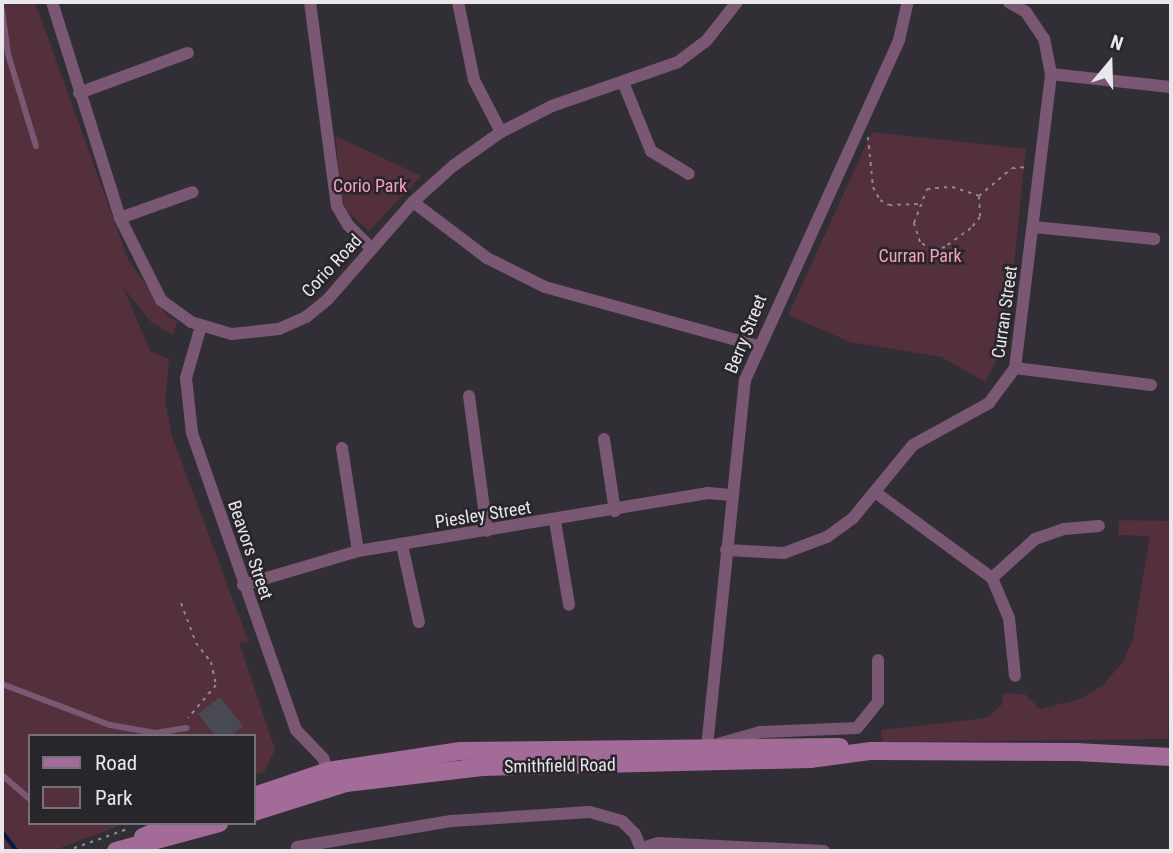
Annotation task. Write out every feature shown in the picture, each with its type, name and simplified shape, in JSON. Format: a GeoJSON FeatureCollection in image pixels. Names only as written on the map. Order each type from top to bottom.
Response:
{"type":"FeatureCollection","features":[{"type":"Feature","properties":{"kind":"main road","name":"Smithfield Road"},"geometry":{"type":"LineString","coordinates":[[256,795],[328,771],[461,751],[707,747],[851,739],[872,751]]}},
{"type":"Feature","properties":{"kind":"main road"},"geometry":{"type":"LineString","coordinates":[[601,765],[628,758],[696,754],[707,747],[718,754],[787,753],[820,759]]}},
{"type":"Feature","properties":{"kind":"main road","name":"Smithfield Road"},"geometry":{"type":"LineString","coordinates":[[256,811],[346,783],[482,767],[820,759],[872,751],[1076,752],[1171,758]]}},
{"type":"Feature","properties":{"kind":"main road"},"geometry":{"type":"LineString","coordinates":[[256,805],[318,782],[328,771],[340,777],[442,761],[482,767]]}},
{"type":"Feature","properties":{"kind":"main road"},"geometry":{"type":"LineString","coordinates":[[113,851],[171,825]]}},
{"type":"Feature","properties":{"kind":"main road"},"geometry":{"type":"LineString","coordinates":[[113,851],[211,825]]}},
{"type":"Feature","properties":{"kind":"street","name":"Corio Road"},"geometry":{"type":"LineString","coordinates":[[52,2],[120,218],[161,300],[201,326],[231,334],[294,324],[328,299],[413,202],[453,166],[501,132],[552,106],[623,82],[691,53],[719,28],[737,2]]}},
{"type":"Feature","properties":{"kind":"street"},"geometry":{"type":"LineString","coordinates":[[310,2],[337,206],[348,225],[372,249]]}},
{"type":"Feature","properties":{"kind":"street"},"geometry":{"type":"LineString","coordinates":[[458,2],[474,80],[501,132]]}},
{"type":"Feature","properties":{"kind":"street","name":"Berry Street"},"geometry":{"type":"LineString","coordinates":[[707,747],[742,394],[758,346],[899,40],[908,2]]}},
{"type":"Feature","properties":{"kind":"street","name":"Curran Street"},"geometry":{"type":"LineString","coordinates":[[726,550],[784,553],[815,544],[853,518],[913,445],[989,403],[1015,368],[1051,75],[1044,39],[1026,12],[1009,2]]}},
{"type":"Feature","properties":{"kind":"street"},"geometry":{"type":"LineString","coordinates":[[79,93],[188,53]]}},
{"type":"Feature","properties":{"kind":"street"},"geometry":{"type":"LineString","coordinates":[[1051,75],[1170,87]]}},
{"type":"Feature","properties":{"kind":"street"},"geometry":{"type":"LineString","coordinates":[[623,82],[651,151],[689,174]]}},
{"type":"Feature","properties":{"kind":"street"},"geometry":{"type":"LineString","coordinates":[[120,218],[193,192]]}},
{"type":"Feature","properties":{"kind":"street"},"geometry":{"type":"LineString","coordinates":[[413,202],[487,258],[545,287],[758,346]]}},
{"type":"Feature","properties":{"kind":"street"},"geometry":{"type":"LineString","coordinates":[[1034,228],[1154,239]]}},
{"type":"Feature","properties":{"kind":"street","name":"Beavors Street"},"geometry":{"type":"LineString","coordinates":[[201,326],[188,364],[188,411],[243,585],[296,730],[323,758],[328,771]]}},
{"type":"Feature","properties":{"kind":"street"},"geometry":{"type":"LineString","coordinates":[[1015,368],[1151,385]]}},
{"type":"Feature","properties":{"kind":"street"},"geometry":{"type":"LineString","coordinates":[[469,396],[487,531]]}},
{"type":"Feature","properties":{"kind":"street"},"geometry":{"type":"LineString","coordinates":[[604,439],[615,511]]}},
{"type":"Feature","properties":{"kind":"street"},"geometry":{"type":"LineString","coordinates":[[342,448],[358,551]]}},
{"type":"Feature","properties":{"kind":"street"},"geometry":{"type":"LineString","coordinates":[[875,492],[992,578],[1009,618],[1015,676]]}},
{"type":"Feature","properties":{"kind":"street","name":"Piesley Street"},"geometry":{"type":"LineString","coordinates":[[243,585],[358,551],[555,522],[708,493],[731,495]]}},
{"type":"Feature","properties":{"kind":"street"},"geometry":{"type":"LineString","coordinates":[[555,522],[569,605]]}},
{"type":"Feature","properties":{"kind":"street"},"geometry":{"type":"LineString","coordinates":[[992,578],[1035,539],[1064,529],[1100,526]]}},
{"type":"Feature","properties":{"kind":"street"},"geometry":{"type":"LineString","coordinates":[[402,545],[419,622]]}},
{"type":"Feature","properties":{"kind":"street"},"geometry":{"type":"LineString","coordinates":[[851,739],[878,702],[878,660]]}},
{"type":"Feature","properties":{"kind":"street"},"geometry":{"type":"LineString","coordinates":[[297,847],[451,821],[590,812],[622,821],[642,849],[658,843],[824,851]]}},
{"type":"Feature","properties":{"kind":"lane"},"geometry":{"type":"LineString","coordinates":[[2,10],[8,54],[36,146]]}},
{"type":"Feature","properties":{"kind":"lane"},"geometry":{"type":"LineString","coordinates":[[2,684],[110,725],[155,733],[187,728]]}},
{"type":"Feature","properties":{"kind":"lane"},"geometry":{"type":"LineString","coordinates":[[2,775],[28,797]]}},
{"type":"Feature","properties":{"kind":"path"},"geometry":{"type":"LineString","coordinates":[[867,136],[873,187],[880,200],[889,205],[919,204]]}},
{"type":"Feature","properties":{"kind":"path"},"geometry":{"type":"LineString","coordinates":[[979,195],[1012,168],[1040,166]]}},
{"type":"Feature","properties":{"kind":"path"},"geometry":{"type":"LineString","coordinates":[[940,186],[979,195],[980,217],[971,228],[944,247],[932,250],[914,233],[919,204],[927,189],[940,186]]}},
{"type":"Feature","properties":{"kind":"path"},"geometry":{"type":"LineString","coordinates":[[181,603],[196,643],[211,662],[216,685],[186,721],[187,728]]}},
{"type":"Feature","properties":{"kind":"path"},"geometry":{"type":"LineString","coordinates":[[65,851],[136,825]]}},
{"type":"Feature","properties":{"kind":"green space"},"geometry":{"type":"Polygon","coordinates":[[[2,2],[35,2],[128,259],[168,317],[178,321],[173,335],[151,322],[123,287],[150,351],[169,359],[165,401],[172,436],[249,643],[239,642],[275,750],[264,772],[256,774],[256,734],[28,734],[28,825],[121,825],[52,851],[2,851],[2,2]]]}},
{"type":"Feature","properties":{"kind":"green space","name":"Curran Park"},"geometry":{"type":"Polygon","coordinates":[[[872,132],[1026,149],[1006,342],[985,382],[942,357],[850,342],[788,315],[872,132]]]}},
{"type":"Feature","properties":{"kind":"green space","name":"Corio Park"},"geometry":{"type":"Polygon","coordinates":[[[336,136],[421,176],[369,231],[348,212],[340,197],[336,136]]]}},
{"type":"Feature","properties":{"kind":"green space"},"geometry":{"type":"Polygon","coordinates":[[[1119,520],[1171,521],[1168,739],[882,742],[881,730],[987,718],[1001,706],[1004,693],[1025,694],[1040,709],[1078,700],[1102,686],[1122,663],[1132,642],[1150,536],[1118,535],[1119,520]]]}},
{"type":"Feature","properties":{"kind":"building"},"geometry":{"type":"Polygon","coordinates":[[[220,697],[243,726],[233,734],[213,734],[198,714],[220,697]]]}},
{"type":"Feature","properties":{"kind":"waterway"},"geometry":{"type":"LineString","coordinates":[[2,831],[17,851]]}}]}
